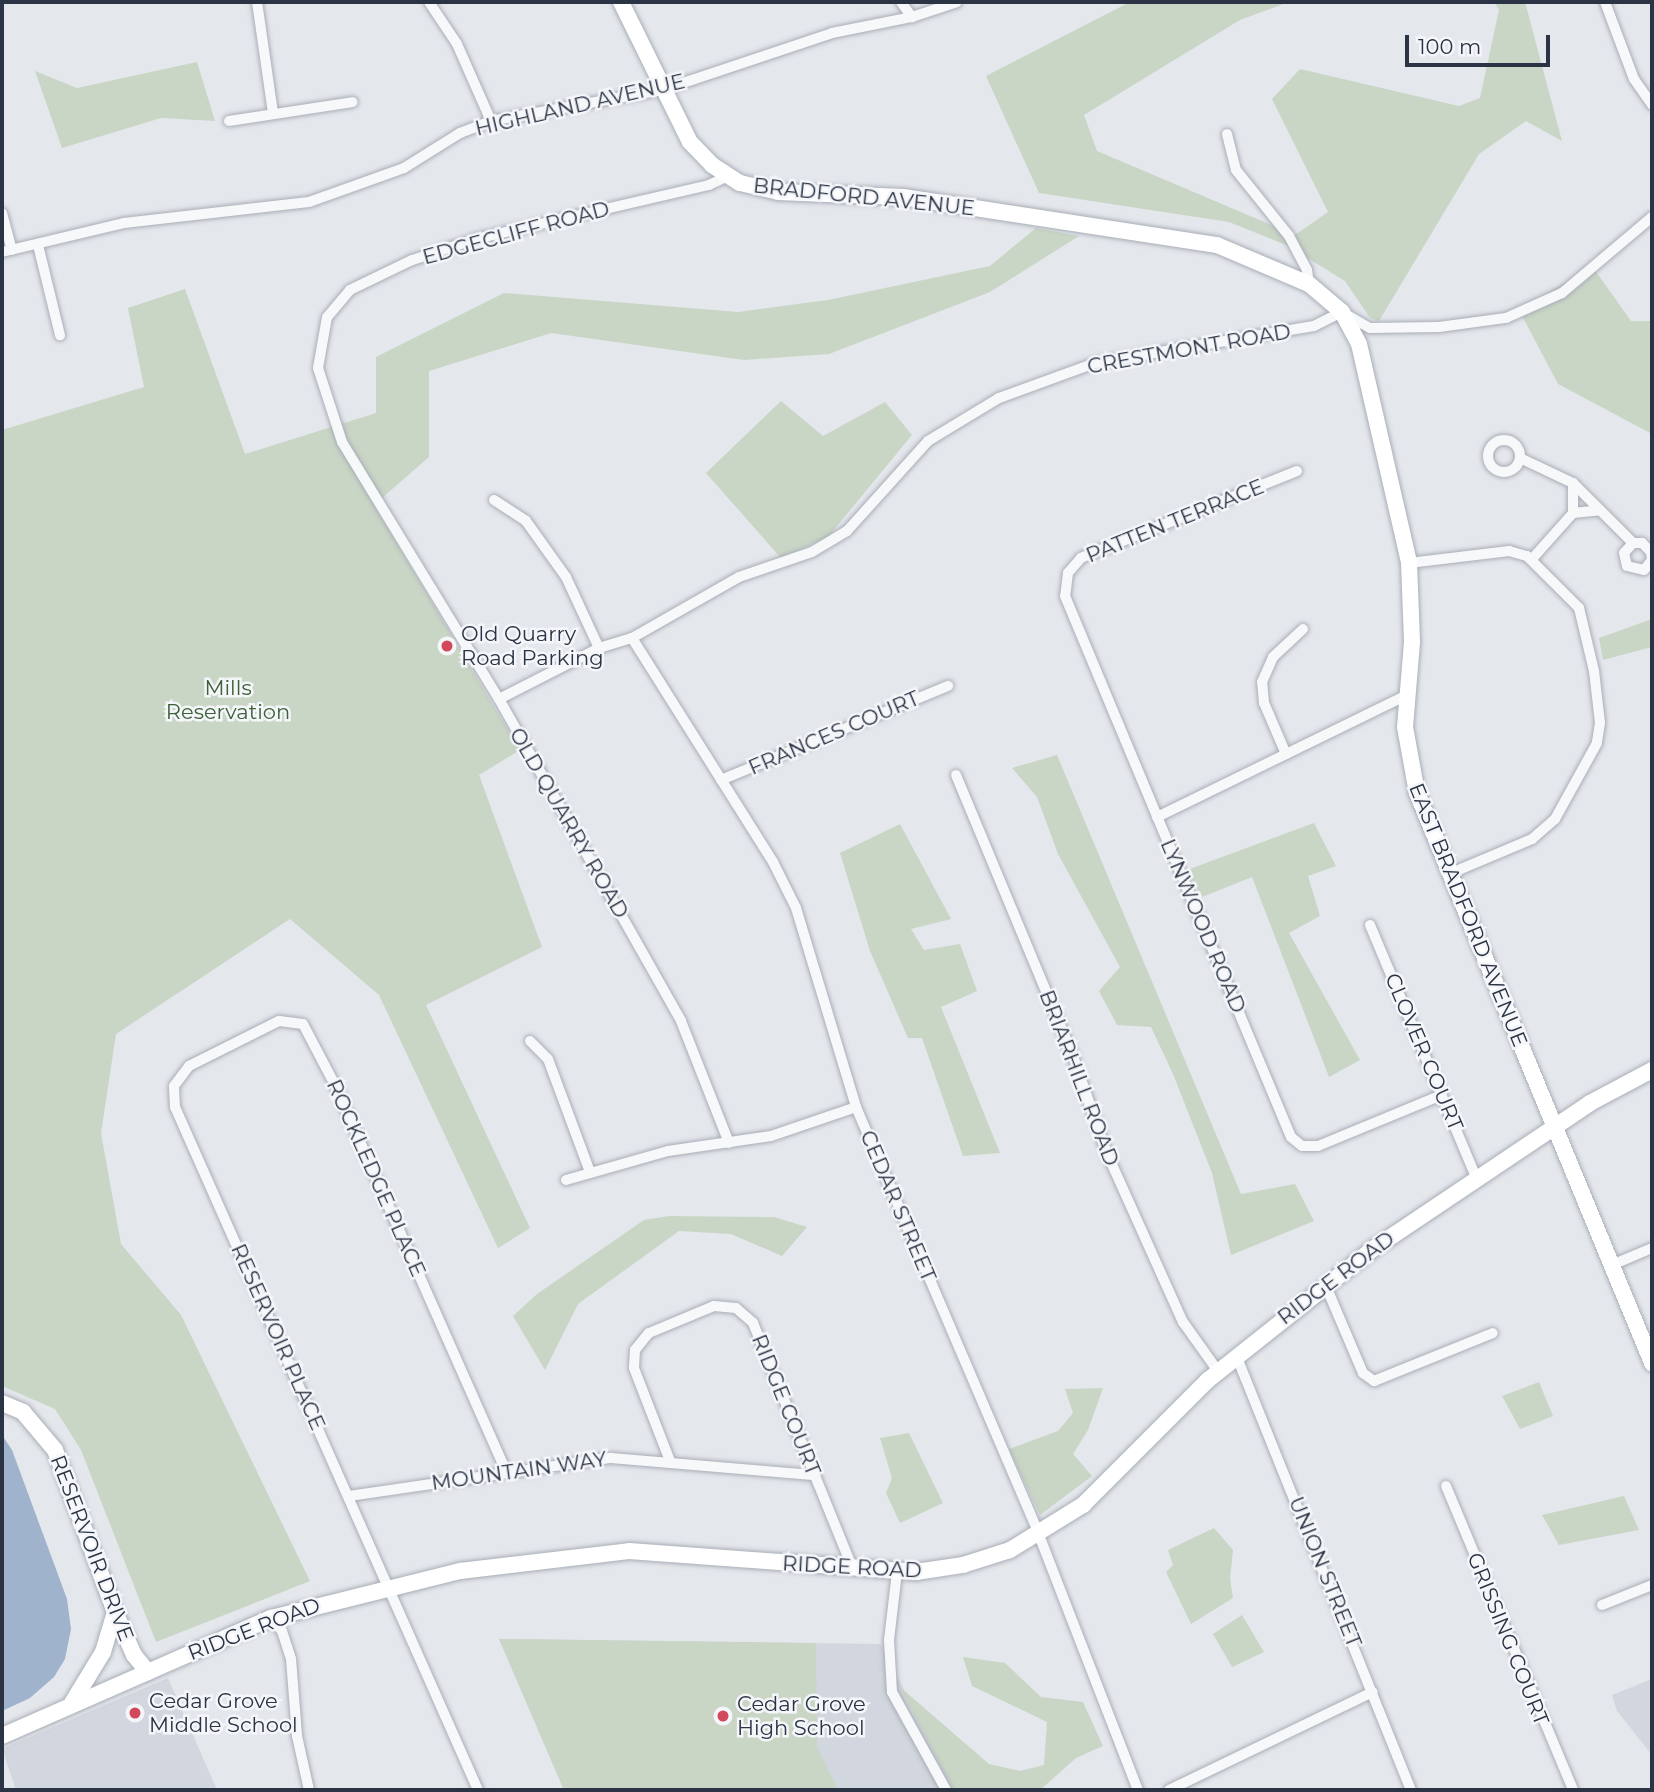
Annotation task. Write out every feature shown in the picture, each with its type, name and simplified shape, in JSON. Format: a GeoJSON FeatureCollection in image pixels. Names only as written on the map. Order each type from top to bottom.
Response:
{"type":"FeatureCollection","features":[{"type":"Feature","properties":{"kind":"street"},"geometry":{"type":"LineString","coordinates":[[257,2],[273,113]]}},
{"type":"Feature","properties":{"kind":"street"},"geometry":{"type":"LineString","coordinates":[[429,2],[457,44],[491,121]]}},
{"type":"Feature","properties":{"kind":"street","name":"BRADFORD AVENUE"},"geometry":{"type":"LineString","coordinates":[[621,2],[662,90],[691,142],[726,177],[778,192],[902,197],[1124,231]]}},
{"type":"Feature","properties":{"kind":"street"},"geometry":{"type":"LineString","coordinates":[[901,2],[912,17]]}},
{"type":"Feature","properties":{"kind":"street","name":"HIGHLAND AVENUE"},"geometry":{"type":"LineString","coordinates":[[7,251],[124,223],[309,202],[404,168],[460,133],[491,121],[662,90],[832,33],[912,17],[957,2]]}},
{"type":"Feature","properties":{"kind":"street"},"geometry":{"type":"LineString","coordinates":[[1605,2],[1634,79],[1652,105]]}},
{"type":"Feature","properties":{"kind":"street"},"geometry":{"type":"LineString","coordinates":[[229,121],[353,102]]}},
{"type":"Feature","properties":{"kind":"street"},"geometry":{"type":"LineString","coordinates":[[1227,134],[1236,170],[1289,236],[1307,270],[1309,284]]}},
{"type":"Feature","properties":{"kind":"street","name":"EDGECLIFF ROAD"},"geometry":{"type":"LineString","coordinates":[[385,515],[342,442],[317,368],[327,317],[350,290],[412,260],[476,239],[709,185],[726,177]]}},
{"type":"Feature","properties":{"kind":"street"},"geometry":{"type":"LineString","coordinates":[[2,213],[7,251]]}},
{"type":"Feature","properties":{"kind":"street"},"geometry":{"type":"LineString","coordinates":[[1342,312],[1370,328],[1439,327],[1506,318],[1562,293],[1652,217]]}},
{"type":"Feature","properties":{"kind":"street","name":"EAST BRADFORD AVENUE"},"geometry":{"type":"LineString","coordinates":[[1124,231],[1217,245],[1309,284],[1342,312],[1362,354],[1409,563],[1412,642],[1405,696],[1412,776],[1449,874],[1652,1363]]}},
{"type":"Feature","properties":{"kind":"street"},"geometry":{"type":"LineString","coordinates":[[38,245],[60,335]]}},
{"type":"Feature","properties":{"kind":"street","name":"CRESTMONT ROAD"},"geometry":{"type":"LineString","coordinates":[[499,699],[599,648],[632,638],[739,577],[812,552],[846,531],[928,441],[999,398],[1095,363],[1314,326],[1342,312]]}},
{"type":"Feature","properties":{"kind":"street"},"geometry":{"type":"LineString","coordinates":[[1520,458],[1573,483],[1633,543]]}},
{"type":"Feature","properties":{"kind":"street","name":"PATTEN TERRACE"},"geometry":{"type":"LineString","coordinates":[[1157,817],[1065,596],[1066,579],[1081,558],[1297,471]]}},
{"type":"Feature","properties":{"kind":"street"},"geometry":{"type":"LineString","coordinates":[[1532,559],[1573,513],[1573,483]]}},
{"type":"Feature","properties":{"kind":"street"},"geometry":{"type":"LineString","coordinates":[[494,500],[526,521],[566,577],[599,648]]}},
{"type":"Feature","properties":{"kind":"street"},"geometry":{"type":"LineString","coordinates":[[1573,513],[1600,510]]}},
{"type":"Feature","properties":{"kind":"street","name":"OLD QUARRY ROAD"},"geometry":{"type":"LineString","coordinates":[[385,515],[499,699],[681,1021],[729,1143]]}},
{"type":"Feature","properties":{"kind":"street"},"geometry":{"type":"LineString","coordinates":[[1409,563],[1509,551],[1532,559],[1583,617],[1600,715],[1597,743],[1558,814],[1542,832],[1449,874]]}},
{"type":"Feature","properties":{"kind":"street"},"geometry":{"type":"LineString","coordinates":[[1286,754],[1264,703],[1262,682],[1273,657],[1303,629]]}},
{"type":"Feature","properties":{"kind":"street","name":"CEDAR STREET"},"geometry":{"type":"LineString","coordinates":[[632,638],[721,780],[796,908],[856,1107],[1039,1535],[1138,1790]]}},
{"type":"Feature","properties":{"kind":"street","name":"FRANCES COURT"},"geometry":{"type":"LineString","coordinates":[[721,780],[948,686]]}},
{"type":"Feature","properties":{"kind":"street","name":"LYNWOOD ROAD"},"geometry":{"type":"LineString","coordinates":[[1405,696],[1157,817],[1294,1140],[1306,1147],[1318,1146],[1442,1095]]}},
{"type":"Feature","properties":{"kind":"street","name":"BRIARHILL ROAD"},"geometry":{"type":"LineString","coordinates":[[956,775],[1073,1056],[1106,1152],[1183,1322],[1218,1371]]}},
{"type":"Feature","properties":{"kind":"street","name":"CLOVER COURT"},"geometry":{"type":"LineString","coordinates":[[1370,925],[1478,1179]]}},
{"type":"Feature","properties":{"kind":"street","name":"ROCKLEDGE PLACE"},"geometry":{"type":"LineString","coordinates":[[174,1086],[189,1066],[278,1021],[303,1024],[334,1083],[506,1471]]}},
{"type":"Feature","properties":{"kind":"street"},"geometry":{"type":"LineString","coordinates":[[530,1041],[548,1059],[590,1172]]}},
{"type":"Feature","properties":{"kind":"street","name":"RIDGE ROAD"},"geometry":{"type":"LineString","coordinates":[[2,1736],[271,1618],[390,1586],[460,1571],[613,1551],[897,1572],[963,1565],[1039,1535],[1096,1493],[1218,1371],[1325,1284],[1554,1127],[1652,1070]]}},
{"type":"Feature","properties":{"kind":"street","name":"RESERVOIR PLACE"},"geometry":{"type":"LineString","coordinates":[[174,1086],[175,1107],[390,1586],[478,1790]]}},
{"type":"Feature","properties":{"kind":"street"},"geometry":{"type":"LineString","coordinates":[[566,1180],[668,1151],[771,1136],[856,1107]]}},
{"type":"Feature","properties":{"kind":"street"},"geometry":{"type":"LineString","coordinates":[[1612,1265],[1652,1248]]}},
{"type":"Feature","properties":{"kind":"street"},"geometry":{"type":"LineString","coordinates":[[1325,1284],[1363,1373],[1374,1381],[1493,1333]]}},
{"type":"Feature","properties":{"kind":"street","name":"RIDGE COURT"},"geometry":{"type":"LineString","coordinates":[[670,1461],[634,1368],[635,1350],[649,1333],[725,1305],[741,1311],[753,1323],[853,1569]]}},
{"type":"Feature","properties":{"kind":"street","name":"UNION STREET"},"geometry":{"type":"LineString","coordinates":[[1236,1355],[1411,1790]]}},
{"type":"Feature","properties":{"kind":"street","name":"RESERVOIR DRIVE"},"geometry":{"type":"LineString","coordinates":[[2,1403],[23,1412],[55,1450],[115,1612],[134,1655],[148,1672]]}},
{"type":"Feature","properties":{"kind":"street","name":"MOUNTAIN WAY"},"geometry":{"type":"LineString","coordinates":[[349,1496],[506,1471],[611,1458],[815,1475]]}},
{"type":"Feature","properties":{"kind":"street","name":"GRISSING COURT"},"geometry":{"type":"LineString","coordinates":[[1446,1486],[1573,1790]]}},
{"type":"Feature","properties":{"kind":"street"},"geometry":{"type":"LineString","coordinates":[[897,1572],[889,1640],[892,1692],[946,1790]]}},
{"type":"Feature","properties":{"kind":"street"},"geometry":{"type":"LineString","coordinates":[[1602,1605],[1652,1586]]}},
{"type":"Feature","properties":{"kind":"street"},"geometry":{"type":"LineString","coordinates":[[69,1707],[94,1670],[115,1612]]}},
{"type":"Feature","properties":{"kind":"street"},"geometry":{"type":"LineString","coordinates":[[271,1618],[282,1632],[291,1659],[298,1744],[309,1790]]}},
{"type":"Feature","properties":{"kind":"street"},"geometry":{"type":"LineString","coordinates":[[1169,1790],[1373,1692]]}},
{"type":"Feature","properties":{"kind":"shaded area","name":"Cedar Grove High School"},"geometry":{"type":"Polygon","coordinates":[[[499,1639],[881,1644],[954,1790],[564,1790],[499,1639]]]}},
{"type":"Feature","properties":{"kind":"shaded area","name":"Cedar Grove Middle School"},"geometry":{"type":"Polygon","coordinates":[[[168,1678],[217,1790],[16,1790],[2,1749],[168,1678]]]}},
{"type":"Feature","properties":{"kind":"shaded area"},"geometry":{"type":"Polygon","coordinates":[[[1652,1679],[1652,1755],[1617,1711],[1612,1695],[1652,1679]]]}},
{"type":"Feature","properties":{"kind":"green space"},"geometry":{"type":"Polygon","coordinates":[[[1130,2],[1289,2],[1240,20],[1084,115],[1097,151],[1295,235],[1328,212],[1272,99],[1300,69],[1459,106],[1480,98],[1499,10],[1494,2],[1525,2],[1562,141],[1526,121],[1479,154],[1379,321],[1370,318],[1345,281],[1286,245],[1229,222],[1039,193],[986,76],[1130,2]]]}},
{"type":"Feature","properties":{"kind":"green space"},"geometry":{"type":"Polygon","coordinates":[[[197,62],[215,121],[161,118],[62,148],[35,71],[77,88],[197,62]]]}},
{"type":"Feature","properties":{"kind":"green space","name":"Mills Reservation"},"geometry":{"type":"Polygon","coordinates":[[[1036,228],[1079,236],[990,292],[829,354],[744,360],[551,333],[429,371],[429,457],[374,505],[520,750],[479,775],[542,947],[426,1005],[530,1228],[498,1248],[379,995],[290,919],[116,1034],[101,1133],[121,1244],[181,1315],[310,1581],[156,1642],[81,1450],[55,1409],[2,1386],[2,430],[144,387],[128,308],[185,289],[245,454],[376,413],[376,357],[504,293],[738,312],[828,300],[990,266],[1036,228]]]}},
{"type":"Feature","properties":{"kind":"green space"},"geometry":{"type":"Polygon","coordinates":[[[1592,266],[1631,321],[1652,321],[1652,434],[1558,384],[1519,310],[1592,266]]]}},
{"type":"Feature","properties":{"kind":"green space"},"geometry":{"type":"Polygon","coordinates":[[[781,401],[823,436],[885,402],[912,435],[828,537],[781,558],[706,473],[781,401]]]}},
{"type":"Feature","properties":{"kind":"green space"},"geometry":{"type":"Polygon","coordinates":[[[1652,619],[1652,647],[1603,660],[1599,638],[1652,619]]]}},
{"type":"Feature","properties":{"kind":"green space"},"geometry":{"type":"Polygon","coordinates":[[[1057,755],[1241,1194],[1295,1184],[1314,1221],[1231,1255],[1212,1173],[1173,1074],[1151,1027],[1117,1025],[1099,991],[1120,967],[1058,854],[1037,797],[1012,768],[1057,755]]]}},
{"type":"Feature","properties":{"kind":"green space"},"geometry":{"type":"Polygon","coordinates":[[[1314,823],[1336,866],[1308,876],[1320,916],[1289,933],[1360,1060],[1329,1077],[1252,877],[1202,897],[1187,870],[1314,823]]]}},
{"type":"Feature","properties":{"kind":"green space"},"geometry":{"type":"Polygon","coordinates":[[[900,824],[951,919],[911,929],[924,950],[960,944],[977,991],[941,1007],[1000,1153],[963,1156],[922,1038],[908,1038],[870,951],[840,853],[900,824]]]}},
{"type":"Feature","properties":{"kind":"green space"},"geometry":{"type":"Polygon","coordinates":[[[669,1216],[774,1217],[807,1227],[782,1256],[731,1234],[679,1231],[578,1304],[545,1370],[513,1316],[537,1294],[644,1220],[669,1216]]]}},
{"type":"Feature","properties":{"kind":"green space"},"geometry":{"type":"Polygon","coordinates":[[[1539,1382],[1553,1416],[1520,1429],[1502,1396],[1539,1382]]]}},
{"type":"Feature","properties":{"kind":"green space"},"geometry":{"type":"Polygon","coordinates":[[[1103,1388],[1088,1430],[1073,1454],[1092,1476],[1040,1515],[1009,1449],[1058,1431],[1073,1413],[1065,1389],[1103,1388]]]}},
{"type":"Feature","properties":{"kind":"green space"},"geometry":{"type":"Polygon","coordinates":[[[909,1433],[943,1503],[900,1523],[886,1493],[892,1478],[880,1438],[909,1433]]]}},
{"type":"Feature","properties":{"kind":"green space"},"geometry":{"type":"Polygon","coordinates":[[[1624,1496],[1639,1530],[1559,1545],[1542,1515],[1624,1496]]]}},
{"type":"Feature","properties":{"kind":"green space"},"geometry":{"type":"Polygon","coordinates":[[[1214,1528],[1233,1550],[1230,1579],[1233,1598],[1191,1624],[1166,1572],[1173,1565],[1168,1550],[1214,1528]]]}},
{"type":"Feature","properties":{"kind":"green space"},"geometry":{"type":"Polygon","coordinates":[[[1242,1615],[1264,1652],[1232,1667],[1213,1634],[1242,1615]]]}},
{"type":"Feature","properties":{"kind":"green space","name":"Cedar Grove High School"},"geometry":{"type":"Polygon","coordinates":[[[499,1639],[816,1643],[817,1747],[838,1790],[564,1790],[499,1639]]]}},
{"type":"Feature","properties":{"kind":"green space"},"geometry":{"type":"Polygon","coordinates":[[[963,1657],[1005,1663],[1041,1697],[1083,1702],[1103,1746],[1076,1758],[1040,1790],[954,1790],[900,1687],[989,1764],[1020,1771],[1044,1765],[1047,1722],[972,1686],[963,1657]]]}},
{"type":"Feature","properties":{"kind":"water"},"geometry":{"type":"Polygon","coordinates":[[[2,1435],[12,1450],[67,1599],[71,1629],[65,1659],[54,1677],[30,1698],[2,1711],[2,1435]]]}},
{"type":"Feature","properties":{"kind":"place","name":"Old Quarry Road Parking"},"geometry":{"type":"Point","coordinates":[447,646]}},
{"type":"Feature","properties":{"kind":"place","name":"Cedar Grove Middle School"},"geometry":{"type":"Point","coordinates":[135,1713]}},
{"type":"Feature","properties":{"kind":"place","name":"Cedar Grove High School"},"geometry":{"type":"Point","coordinates":[723,1716]}}]}
